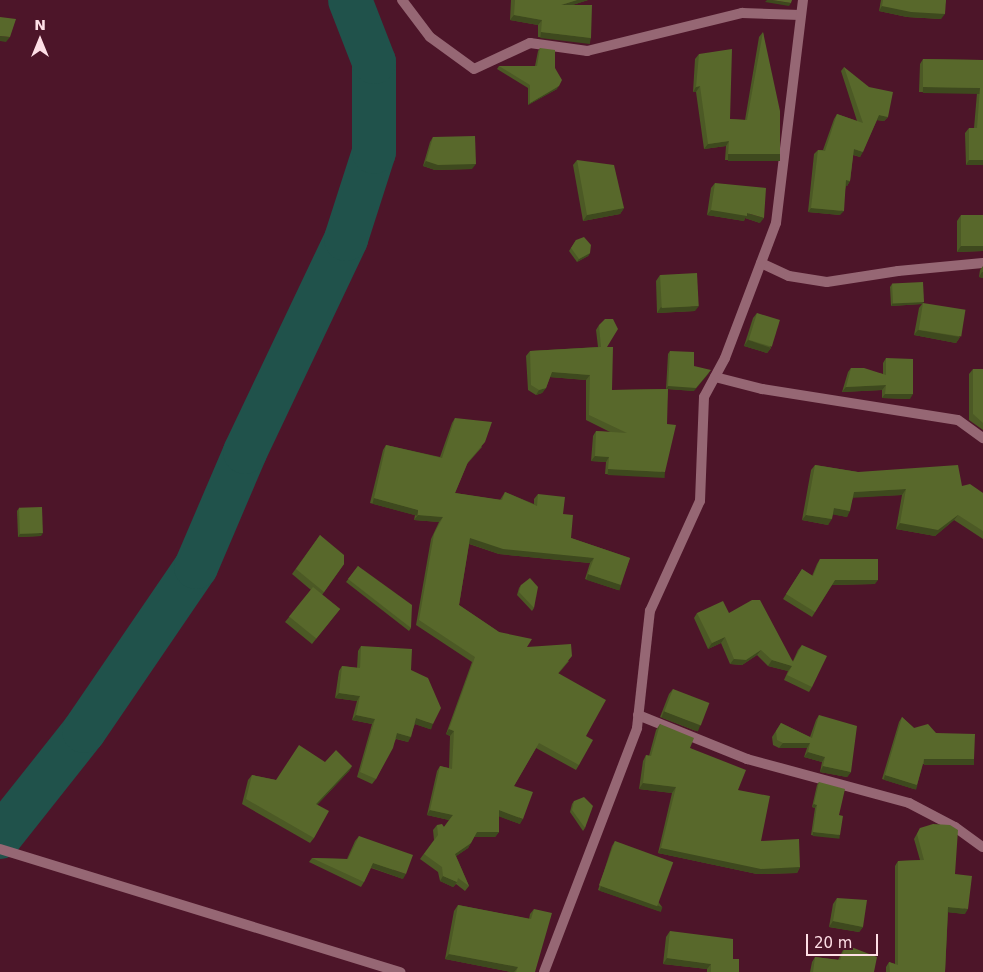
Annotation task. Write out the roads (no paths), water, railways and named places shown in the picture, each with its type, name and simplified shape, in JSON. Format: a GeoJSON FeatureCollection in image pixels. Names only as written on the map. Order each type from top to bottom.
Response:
{"type":"FeatureCollection","features":[{"type":"Feature","properties":{"kind":"street"},"geometry":{"type":"LineString","coordinates":[[402,0],[430,37],[474,68],[530,43],[587,51],[742,13],[800,15]]}},
{"type":"Feature","properties":{"kind":"street"},"geometry":{"type":"LineString","coordinates":[[544,972],[637,728],[650,611],[700,501],[704,397],[715,377],[776,223],[803,0]]}},
{"type":"Feature","properties":{"kind":"street"},"geometry":{"type":"LineString","coordinates":[[761,263],[789,276],[827,282],[898,271],[983,263]]}},
{"type":"Feature","properties":{"kind":"street"},"geometry":{"type":"LineString","coordinates":[[715,377],[762,389],[958,420],[983,438]]}},
{"type":"Feature","properties":{"kind":"street"},"geometry":{"type":"LineString","coordinates":[[638,715],[747,759],[909,803],[955,827],[983,847]]}},
{"type":"Feature","properties":{"kind":"street"},"geometry":{"type":"LineString","coordinates":[[0,849],[91,875],[401,972]]}},
{"type":"Feature","properties":{"kind":"waterway"},"geometry":{"type":"LineString","coordinates":[[0,837],[84,731],[196,567],[245,452],[346,239],[374,152],[374,62],[350,0]]}}]}
